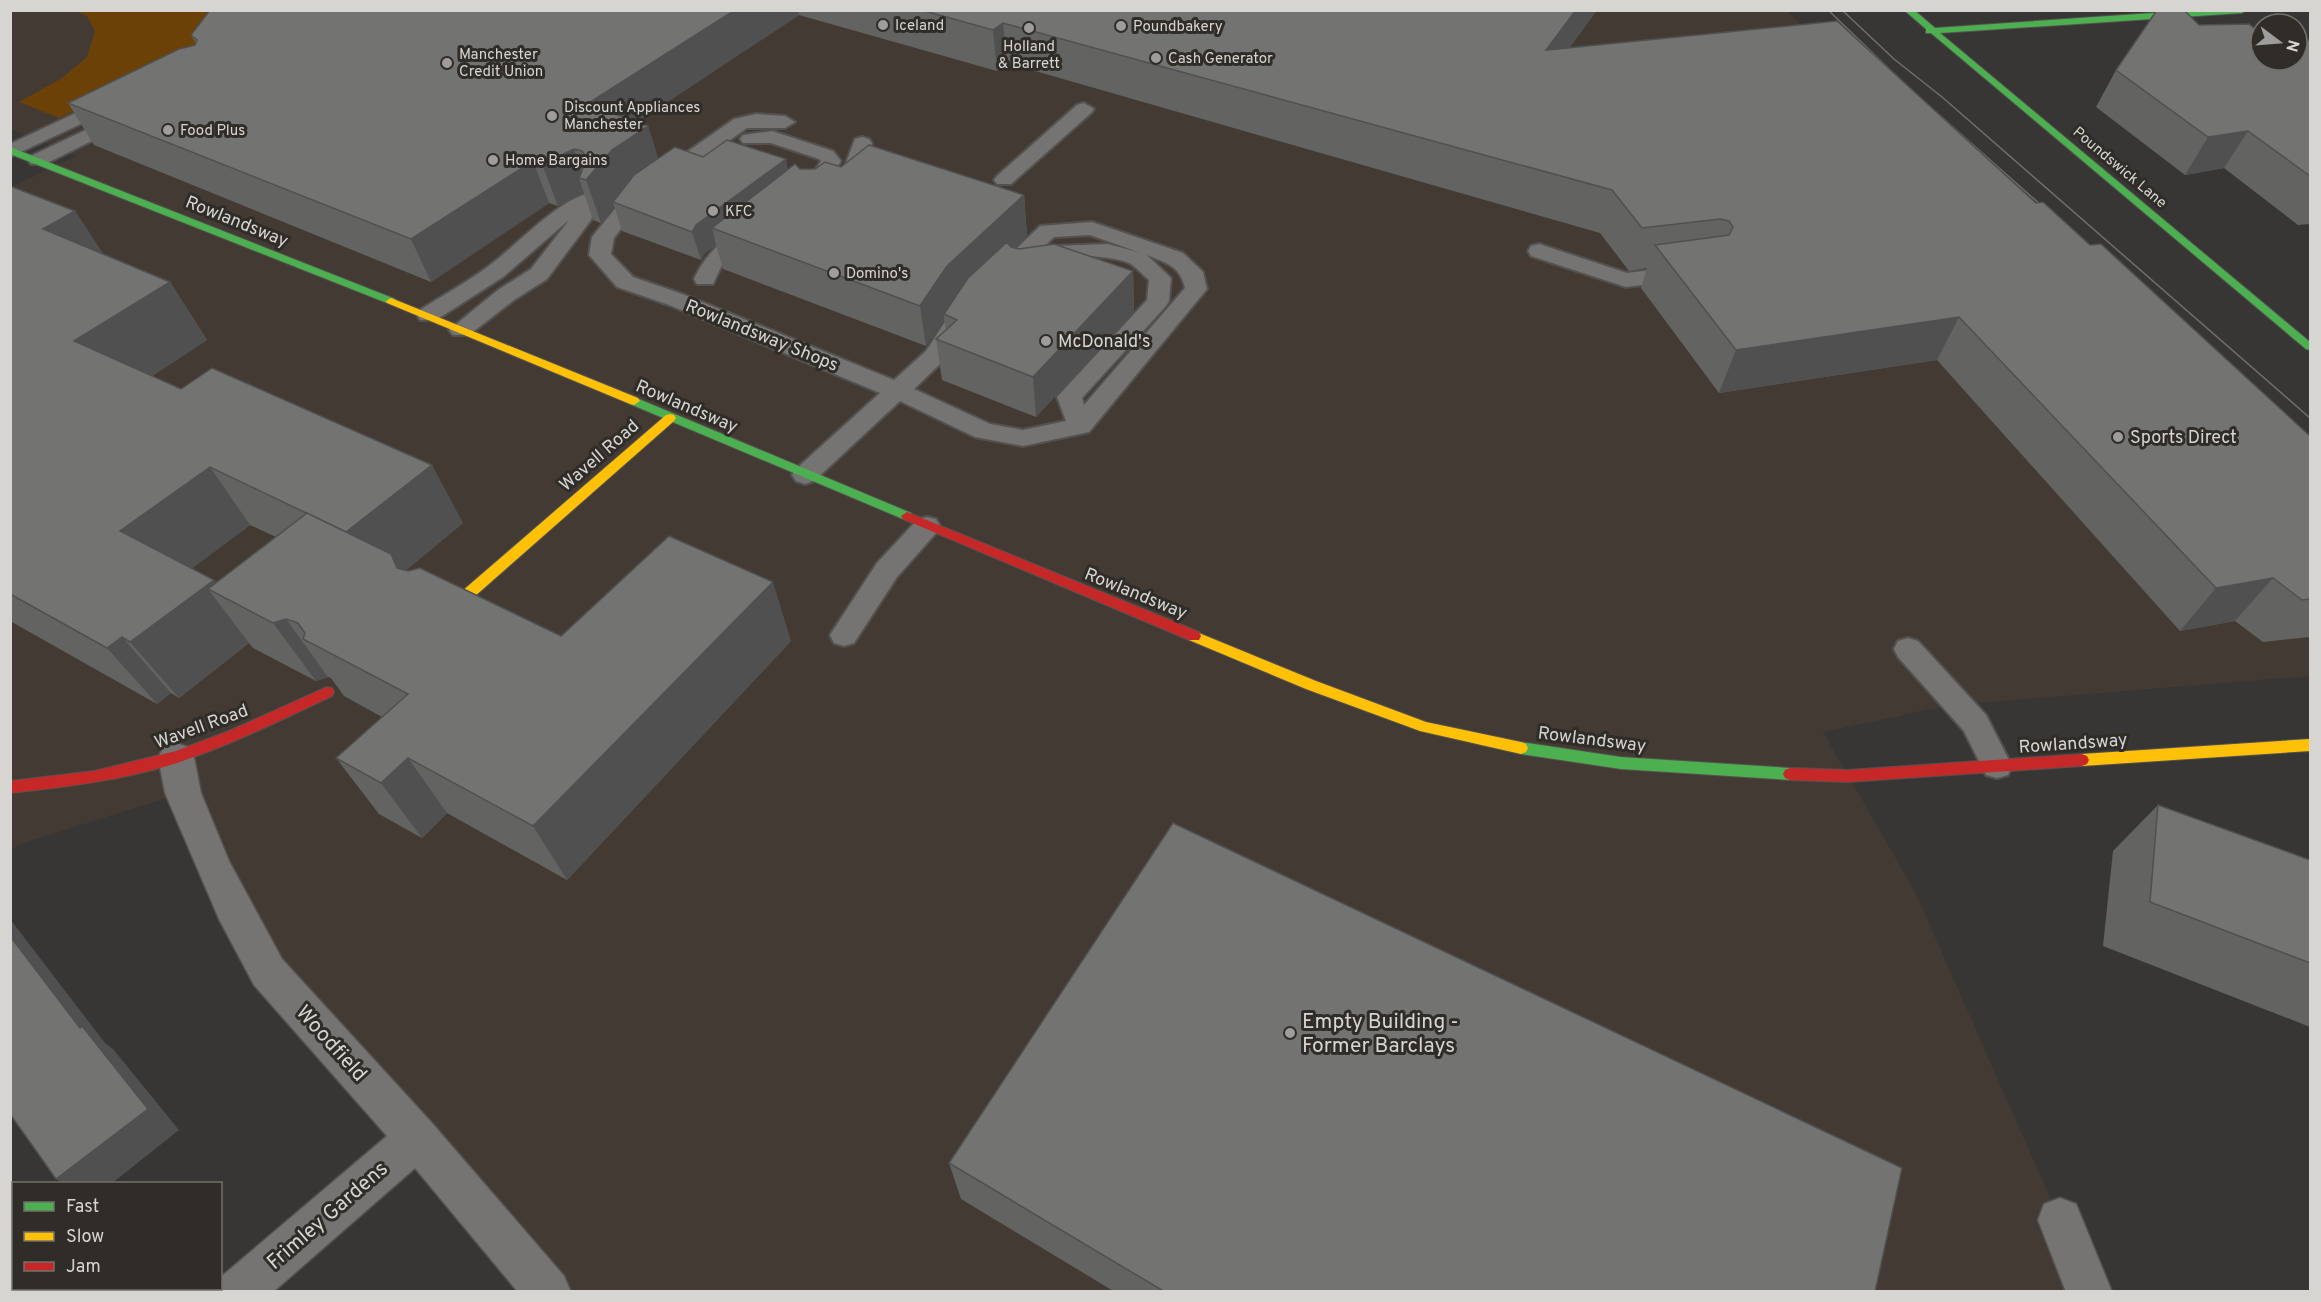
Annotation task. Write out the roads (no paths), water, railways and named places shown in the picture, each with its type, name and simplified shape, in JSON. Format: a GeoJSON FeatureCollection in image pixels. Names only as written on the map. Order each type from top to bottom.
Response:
{"type":"FeatureCollection","features":[{"type":"Feature","properties":{"kind":"street","name":"Poundswick Lane"},"geometry":{"type":"LineString","coordinates":[[1908,10],[1929,31],[2310,347]]}},
{"type":"Feature","properties":{"kind":"street"},"geometry":{"type":"LineString","coordinates":[[1929,31],[2235,11]]}},
{"type":"Feature","properties":{"kind":"street","name":"Rowlandsway"},"geometry":{"type":"LineString","coordinates":[[11,151],[428,315],[805,475],[1311,685],[1425,727],[1552,754],[1699,771],[1848,776],[2310,745]]}},
{"type":"Feature","properties":{"kind":"street","name":"Wavell Road"},"geometry":{"type":"LineString","coordinates":[[444,615],[670,418]]}},
{"type":"Feature","properties":{"kind":"street","name":"Wavell Road"},"geometry":{"type":"LineString","coordinates":[[10,787],[66,782],[176,757],[327,692]]}},
{"type":"Feature","properties":{"kind":"street","name":"Woodfield"},"geometry":{"type":"LineString","coordinates":[[176,757],[183,793],[211,862],[238,919],[268,972],[417,1138],[548,1292]]}},
{"type":"Feature","properties":{"kind":"street","name":"Frimley Gardens"},"geometry":{"type":"LineString","coordinates":[[238,1292],[417,1138]]}},
{"type":"Feature","properties":{"kind":"street"},"geometry":{"type":"LineString","coordinates":[[2060,1220],[2089,1292]]}},
{"type":"Feature","properties":{"kind":"lane"},"geometry":{"type":"LineString","coordinates":[[11,151],[126,95]]}},
{"type":"Feature","properties":{"kind":"lane"},"geometry":{"type":"LineString","coordinates":[[1004,180],[1084,109]]}},
{"type":"Feature","properties":{"kind":"lane"},"geometry":{"type":"LineString","coordinates":[[38,160],[129,116]]}},
{"type":"Feature","properties":{"kind":"lane"},"geometry":{"type":"LineString","coordinates":[[616,221],[634,198],[741,123],[756,120],[785,122]]}},
{"type":"Feature","properties":{"kind":"lane"},"geometry":{"type":"LineString","coordinates":[[616,221],[642,208],[718,153],[747,139],[762,136],[799,145],[826,155],[831,161],[819,180],[786,205]]}},
{"type":"Feature","properties":{"kind":"lane"},"geometry":{"type":"LineString","coordinates":[[810,208],[854,172],[862,143]]}},
{"type":"Feature","properties":{"kind":"lane"},"geometry":{"type":"LineString","coordinates":[[428,315],[495,272],[531,244],[556,219],[589,199],[580,220],[539,274],[506,295],[461,330]]}},
{"type":"Feature","properties":{"kind":"lane","name":"Rowlandsway Shops"},"geometry":{"type":"LineString","coordinates":[[616,221],[603,237],[600,255],[625,282],[677,300],[898,391],[984,431],[1023,438],[1080,426]]}},
{"type":"Feature","properties":{"kind":"lane"},"geometry":{"type":"LineString","coordinates":[[1006,288],[1048,231],[1092,228],[1175,258],[1192,272],[1196,289],[1080,426],[1069,397],[1158,302],[1160,278]]}},
{"type":"Feature","properties":{"kind":"lane"},"geometry":{"type":"LineString","coordinates":[[677,300],[705,279],[741,265],[765,233]]}},
{"type":"Feature","properties":{"kind":"lane"},"geometry":{"type":"LineString","coordinates":[[1006,288],[1056,253],[1083,250],[1108,251],[1138,259],[1160,278]]}},
{"type":"Feature","properties":{"kind":"lane"},"geometry":{"type":"LineString","coordinates":[[1539,251],[1626,280],[1705,271]]}},
{"type":"Feature","properties":{"kind":"lane"},"geometry":{"type":"LineString","coordinates":[[1006,288],[1051,273],[1086,272],[1160,278]]}},
{"type":"Feature","properties":{"kind":"lane"},"geometry":{"type":"LineString","coordinates":[[805,475],[935,356],[962,313],[973,315]]}},
{"type":"Feature","properties":{"kind":"lane"},"geometry":{"type":"LineString","coordinates":[[844,635],[887,570],[927,526]]}},
{"type":"Feature","properties":{"kind":"lane"},"geometry":{"type":"LineString","coordinates":[[1908,649],[1975,723],[1997,766]]}},
{"type":"Feature","properties":{"kind":"tram line"},"geometry":{"type":"LineString","coordinates":[[1828,10],[1905,84]]}},
{"type":"Feature","properties":{"kind":"tram line"},"geometry":{"type":"LineString","coordinates":[[1842,10],[1894,59],[1942,97],[2310,418]]}},
{"type":"Feature","properties":{"kind":"tram line"},"geometry":{"type":"LineString","coordinates":[[1943,118],[2051,214]]}},
{"type":"Feature","properties":{"kind":"place","name":"Iceland"},"geometry":{"type":"Point","coordinates":[883,25]}},
{"type":"Feature","properties":{"kind":"place","name":"Poundbakery"},"geometry":{"type":"Point","coordinates":[1121,26]}},
{"type":"Feature","properties":{"kind":"place","name":"Holland & Barrett"},"geometry":{"type":"Point","coordinates":[1029,28]}},
{"type":"Feature","properties":{"kind":"place","name":"Cash Generator"},"geometry":{"type":"Point","coordinates":[1156,58]}},
{"type":"Feature","properties":{"kind":"place","name":"Manchester Credit Union"},"geometry":{"type":"Point","coordinates":[447,63]}},
{"type":"Feature","properties":{"kind":"place","name":"Discount Appliances Manchester"},"geometry":{"type":"Point","coordinates":[552,116]}},
{"type":"Feature","properties":{"kind":"place","name":"Food Plus"},"geometry":{"type":"Point","coordinates":[168,130]}},
{"type":"Feature","properties":{"kind":"place","name":"Home Bargains"},"geometry":{"type":"Point","coordinates":[493,160]}},
{"type":"Feature","properties":{"kind":"place","name":"KFC"},"geometry":{"type":"Point","coordinates":[713,211]}},
{"type":"Feature","properties":{"kind":"place","name":"Domino's"},"geometry":{"type":"Point","coordinates":[834,273]}},
{"type":"Feature","properties":{"kind":"place","name":"McDonald's"},"geometry":{"type":"Point","coordinates":[1046,341]}},
{"type":"Feature","properties":{"kind":"place","name":"Sports Direct"},"geometry":{"type":"Point","coordinates":[2118,437]}},
{"type":"Feature","properties":{"kind":"place","name":"Empty Building - Former Barclays"},"geometry":{"type":"Point","coordinates":[1290,1033]}}]}
